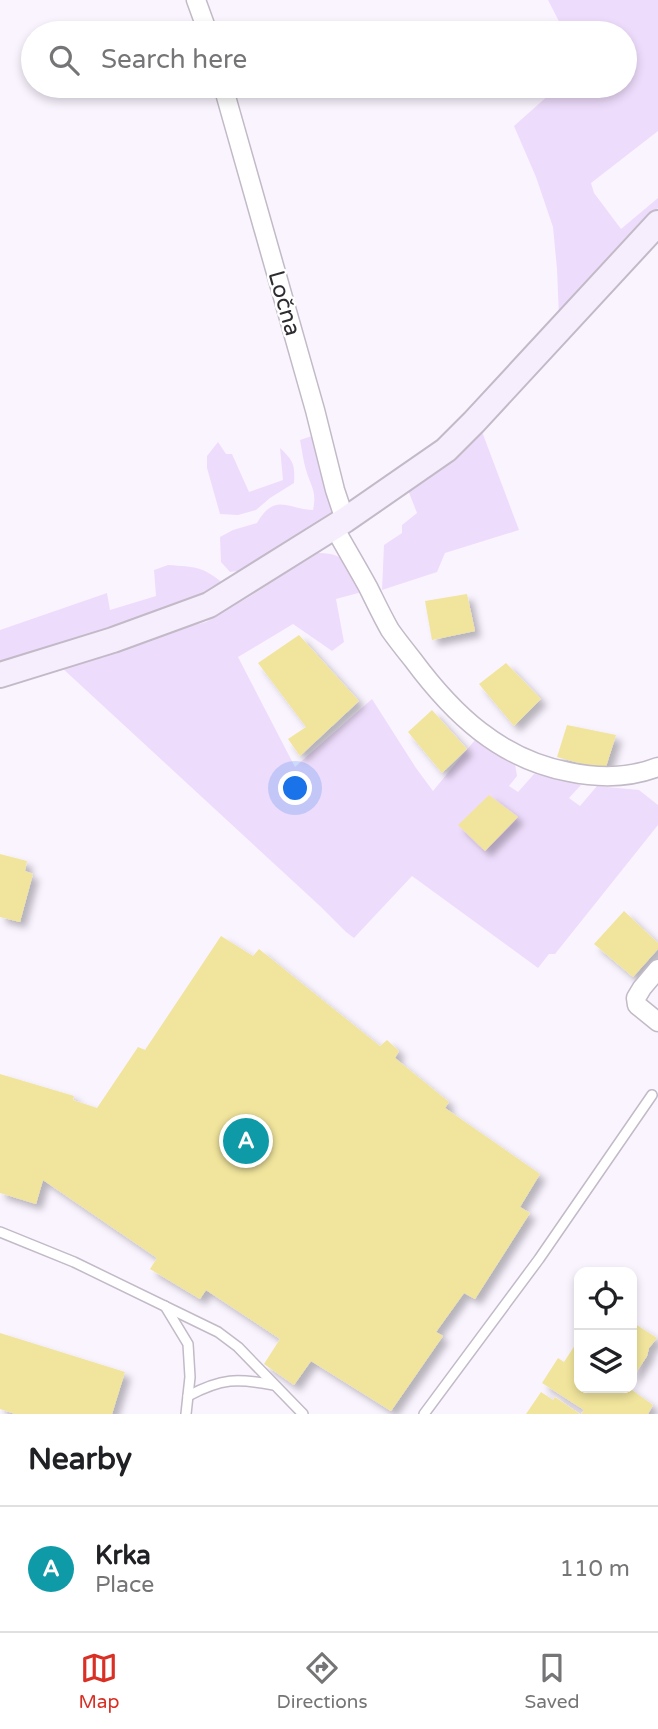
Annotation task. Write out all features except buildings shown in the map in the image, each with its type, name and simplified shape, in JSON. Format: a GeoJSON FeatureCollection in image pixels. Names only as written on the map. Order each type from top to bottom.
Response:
{"type":"FeatureCollection","features":[{"type":"Feature","properties":{"kind":"street"},"geometry":{"type":"LineString","coordinates":[[196,0],[204,21]]}},
{"type":"Feature","properties":{"kind":"street","name":"Ločna"},"geometry":{"type":"LineString","coordinates":[[226,98],[297,344],[335,490],[340,523],[391,631],[434,688],[463,718],[485,736],[521,758],[556,770],[583,775],[615,776],[644,773],[658,768]]}},
{"type":"Feature","properties":{"kind":"street"},"geometry":{"type":"LineString","coordinates":[[0,675],[113,640],[208,606],[340,523],[446,450],[658,223]]}},
{"type":"Feature","properties":{"kind":"street"},"geometry":{"type":"LineString","coordinates":[[658,969],[636,998],[637,1005],[658,1022]]}},
{"type":"Feature","properties":{"kind":"lane"},"geometry":{"type":"LineString","coordinates":[[424,1414],[539,1259],[652,1095]]}},
{"type":"Feature","properties":{"kind":"lane"},"geometry":{"type":"LineString","coordinates":[[0,1233],[74,1262],[218,1332],[238,1347],[303,1414]]}},
{"type":"Feature","properties":{"kind":"lane"},"geometry":{"type":"LineString","coordinates":[[164,1305],[188,1344],[190,1377],[186,1414]]}},
{"type":"Feature","properties":{"kind":"lane"},"geometry":{"type":"LineString","coordinates":[[188,1396],[208,1386],[230,1380],[275,1385]]}},
{"type":"Feature","properties":{"kind":"shaded area"},"geometry":{"type":"Polygon","coordinates":[[[548,0],[658,0],[658,131],[591,183],[594,193],[621,229],[658,198],[658,208],[559,317],[553,227],[536,177],[514,126],[546,98],[637,98],[637,21],[559,21],[548,0]]]}},
{"type":"Feature","properties":{"kind":"shaded area"},"geometry":{"type":"Polygon","coordinates":[[[481,429],[519,530],[445,553],[437,572],[382,590],[384,545],[402,533],[402,525],[417,513],[406,485],[477,436],[481,429]]]}},
{"type":"Feature","properties":{"kind":"shaded area"},"geometry":{"type":"Polygon","coordinates":[[[315,435],[328,477],[332,513],[320,527],[252,569],[230,572],[221,562],[220,537],[257,523],[276,505],[313,510],[314,493],[300,440],[315,435]]]}},
{"type":"Feature","properties":{"kind":"shaded area"},"geometry":{"type":"Polygon","coordinates":[[[218,442],[226,454],[232,454],[249,492],[283,480],[280,448],[293,464],[294,483],[256,510],[238,515],[220,514],[207,468],[207,456],[218,442]]]}},
{"type":"Feature","properties":{"kind":"shaded area"},"geometry":{"type":"Polygon","coordinates":[[[316,553],[327,553],[341,558],[351,568],[362,592],[336,599],[344,642],[332,651],[293,624],[238,657],[295,767],[372,699],[433,791],[475,740],[515,764],[517,776],[509,786],[518,792],[534,774],[581,785],[569,798],[580,806],[597,786],[639,790],[658,805],[658,825],[555,954],[549,954],[538,968],[412,876],[354,938],[61,667],[150,637],[206,622],[316,553]]]}},
{"type":"Feature","properties":{"kind":"shaded area"},"geometry":{"type":"Polygon","coordinates":[[[168,565],[198,568],[224,584],[160,614],[0,668],[0,630],[107,593],[110,610],[156,596],[154,570],[168,565]]]}},
{"type":"Feature","properties":{"kind":"place","name":"Krka"},"geometry":{"type":"Point","coordinates":[246,1141]}}]}
